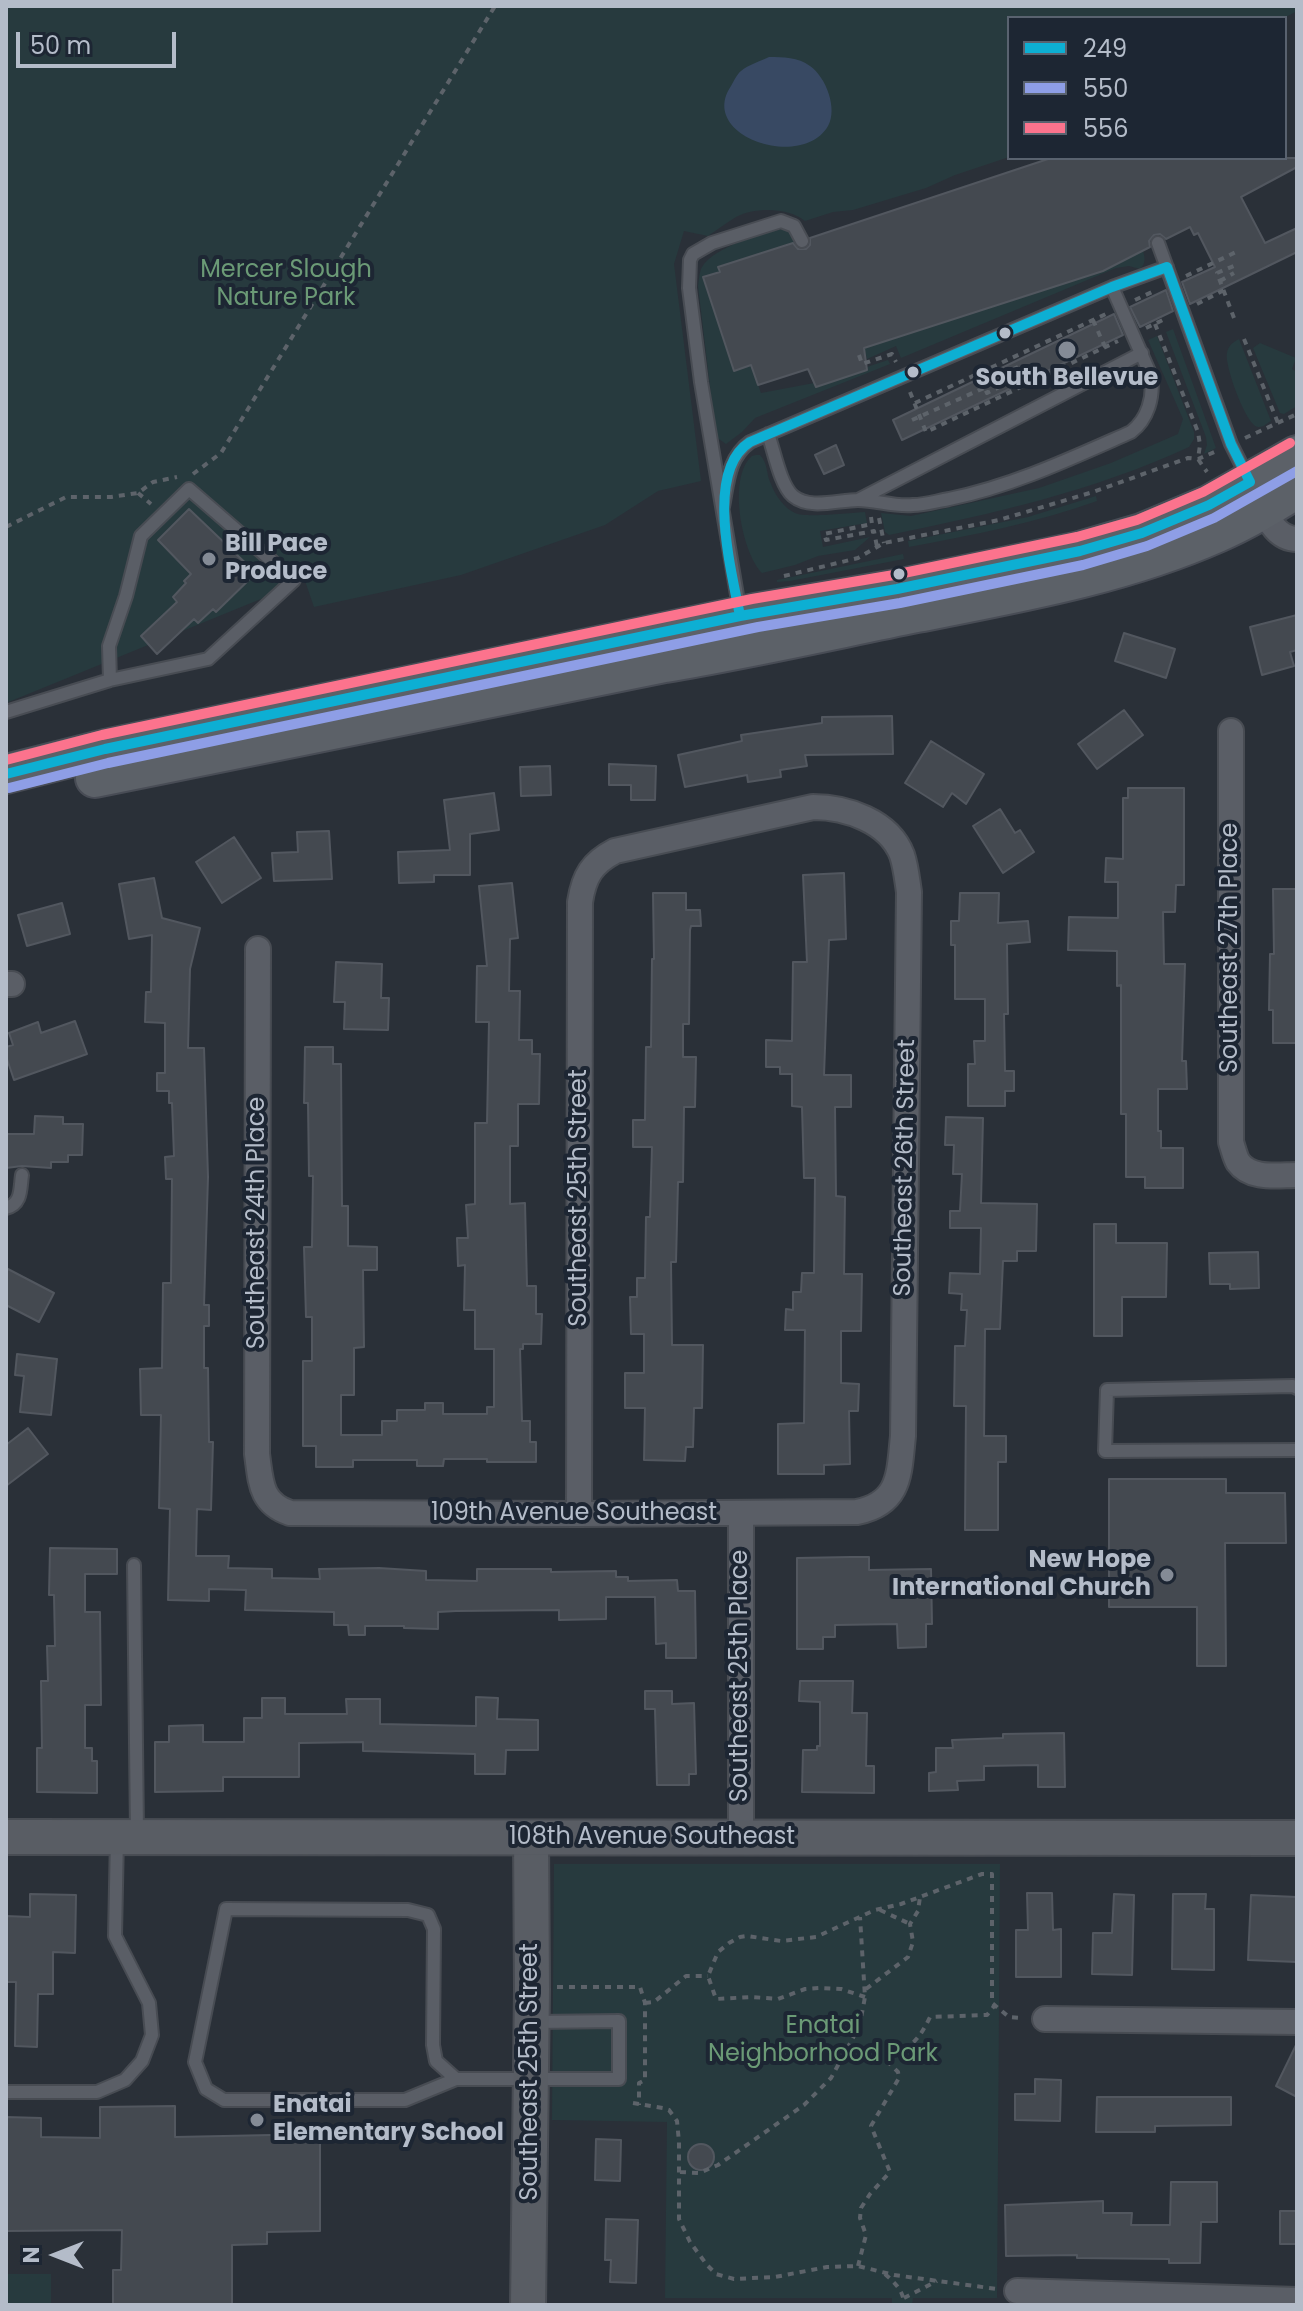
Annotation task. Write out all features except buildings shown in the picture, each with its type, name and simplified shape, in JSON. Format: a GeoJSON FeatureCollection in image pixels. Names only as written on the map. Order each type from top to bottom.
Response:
{"type":"FeatureCollection","features":[{"type":"Feature","properties":{"kind":"main road"},"geometry":{"type":"LineString","coordinates":[[6,800],[114,774],[728,652],[1097,574],[1177,549],[1219,532],[1257,496],[1287,439]]}},
{"type":"Feature","properties":{"kind":"main road"},"geometry":{"type":"LineString","coordinates":[[6,774],[121,745],[740,616],[897,589],[1080,551],[1142,533],[1209,505],[1297,489]]}},
{"type":"Feature","properties":{"kind":"main road"},"geometry":{"type":"LineString","coordinates":[[665,663],[691,651],[740,616]]}},
{"type":"Feature","properties":{"kind":"street"},"geometry":{"type":"LineString","coordinates":[[1257,496],[1275,529],[1289,539],[1297,539]]}},
{"type":"Feature","properties":{"kind":"street","name":"Southeast 27th Place"},"geometry":{"type":"LineString","coordinates":[[1231,731],[1231,1142],[1239,1162],[1249,1171],[1262,1175],[1297,1175]]}},
{"type":"Feature","properties":{"kind":"street","name":"Southeast 25th Street"},"geometry":{"type":"LineString","coordinates":[[579,1514],[580,902],[583,883],[602,858],[615,851],[813,807],[832,807],[851,812],[890,836]]}},
{"type":"Feature","properties":{"kind":"street","name":"Southeast 26th Street"},"geometry":{"type":"LineString","coordinates":[[886,1500],[894,1490],[900,1469],[903,1436],[909,892],[901,852],[890,836]]}},
{"type":"Feature","properties":{"kind":"street","name":"Southeast 24th Place"},"geometry":{"type":"LineString","coordinates":[[258,949],[257,1454],[265,1496]]}},
{"type":"Feature","properties":{"kind":"street","name":"109th Avenue Southeast"},"geometry":{"type":"LineString","coordinates":[[265,1496],[272,1505],[290,1513],[857,1512],[873,1509],[886,1500]]}},
{"type":"Feature","properties":{"kind":"street","name":"Southeast 25th Place"},"geometry":{"type":"LineString","coordinates":[[741,1514],[741,1838]]}},
{"type":"Feature","properties":{"kind":"street","name":"108th Avenue Southeast"},"geometry":{"type":"LineString","coordinates":[[6,1837],[1297,1838]]}},
{"type":"Feature","properties":{"kind":"street","name":"Southeast 25th Street"},"geometry":{"type":"LineString","coordinates":[[528,2305],[531,1838]]}},
{"type":"Feature","properties":{"kind":"street"},"geometry":{"type":"LineString","coordinates":[[1045,2019],[1297,2022]]}},
{"type":"Feature","properties":{"kind":"street"},"geometry":{"type":"LineString","coordinates":[[1017,2291],[1297,2300]]}},
{"type":"Feature","properties":{"kind":"lane"},"geometry":{"type":"LineString","coordinates":[[740,616],[701,382],[689,288],[690,260],[693,254],[712,243],[781,221],[794,226],[802,241]]}},
{"type":"Feature","properties":{"kind":"lane"},"geometry":{"type":"LineString","coordinates":[[1158,243],[1231,444],[1257,496]]}},
{"type":"Feature","properties":{"kind":"lane"},"geometry":{"type":"LineString","coordinates":[[723,507],[730,468],[736,455],[750,442],[1112,287],[1167,267]]}},
{"type":"Feature","properties":{"kind":"lane"},"geometry":{"type":"LineString","coordinates":[[768,434],[788,491],[801,501],[858,500],[913,505],[973,494],[1013,482],[1131,432],[1145,417],[1152,386],[1151,376],[1112,287]]}},
{"type":"Feature","properties":{"kind":"lane"},"geometry":{"type":"LineString","coordinates":[[858,500],[1142,353]]}},
{"type":"Feature","properties":{"kind":"lane"},"geometry":{"type":"LineString","coordinates":[[6,712],[110,680],[208,659],[294,580],[189,489],[141,536],[109,646],[110,680]]}},
{"type":"Feature","properties":{"kind":"lane"},"geometry":{"type":"LineString","coordinates":[[6,1208],[12,1207],[20,1198],[22,1175]]}},
{"type":"Feature","properties":{"kind":"lane"},"geometry":{"type":"LineString","coordinates":[[1297,1388],[1107,1390],[1105,1451],[1297,1450]]}},
{"type":"Feature","properties":{"kind":"lane"},"geometry":{"type":"LineString","coordinates":[[6,2092],[97,2092],[125,2080],[142,2061],[152,2035],[149,2003],[115,1936],[127,1837],[134,1565]]}},
{"type":"Feature","properties":{"kind":"lane"},"geometry":{"type":"LineString","coordinates":[[456,2079],[436,2061],[433,2045],[434,1929],[428,1915],[408,1910],[226,1909],[195,2062],[206,2089],[224,2100],[405,2100],[456,2079],[619,2079],[619,2021],[531,2022]]}},
{"type":"Feature","properties":{"kind":"path"},"geometry":{"type":"LineString","coordinates":[[6,527],[66,497],[111,497],[138,493],[153,482],[196,473],[221,453],[495,6]]}},
{"type":"Feature","properties":{"kind":"path"},"geometry":{"type":"LineString","coordinates":[[1214,263],[1234,318]]}},
{"type":"Feature","properties":{"kind":"path"},"geometry":{"type":"LineString","coordinates":[[1212,280],[1236,266]]}},
{"type":"Feature","properties":{"kind":"path"},"geometry":{"type":"LineString","coordinates":[[915,403],[1093,320],[1105,347]]}},
{"type":"Feature","properties":{"kind":"path"},"geometry":{"type":"LineString","coordinates":[[1155,324],[1198,432],[1198,459],[1209,474]]}},
{"type":"Feature","properties":{"kind":"path"},"geometry":{"type":"LineString","coordinates":[[1099,334],[1107,331]]}},
{"type":"Feature","properties":{"kind":"path"},"geometry":{"type":"LineString","coordinates":[[926,432],[1124,338]]}},
{"type":"Feature","properties":{"kind":"path"},"geometry":{"type":"LineString","coordinates":[[1244,339],[1287,439]]}},
{"type":"Feature","properties":{"kind":"path"},"geometry":{"type":"LineString","coordinates":[[1018,367],[982,383],[987,393],[1020,377]]}},
{"type":"Feature","properties":{"kind":"path"},"geometry":{"type":"LineString","coordinates":[[912,420],[984,388]]}},
{"type":"Feature","properties":{"kind":"path"},"geometry":{"type":"LineString","coordinates":[[1287,439],[1297,414]]}},
{"type":"Feature","properties":{"kind":"path"},"geometry":{"type":"LineString","coordinates":[[1262,431],[1287,439]]}},
{"type":"Feature","properties":{"kind":"path"},"geometry":{"type":"LineString","coordinates":[[775,578],[858,558],[884,543],[999,520],[1218,451]]}},
{"type":"Feature","properties":{"kind":"path"},"geometry":{"type":"LineString","coordinates":[[871,515],[872,524],[824,534],[826,540],[874,531],[877,547]]}},
{"type":"Feature","properties":{"kind":"path"},"geometry":{"type":"LineString","coordinates":[[880,521],[884,543]]}},
{"type":"Feature","properties":{"kind":"path"},"geometry":{"type":"LineString","coordinates":[[865,1997],[841,1989],[820,1988],[805,1989],[778,1999],[716,1999],[708,1976],[718,1952],[734,1940],[747,1936],[781,1941],[816,1937],[860,1917],[982,1874],[992,1874],[992,2003],[1009,2017],[1045,2019]]}},
{"type":"Feature","properties":{"kind":"path"},"geometry":{"type":"LineString","coordinates":[[866,1989],[908,1957],[913,1942],[910,1924],[918,1911],[920,1897]]}},
{"type":"Feature","properties":{"kind":"path"},"geometry":{"type":"LineString","coordinates":[[880,1910],[910,1924]]}},
{"type":"Feature","properties":{"kind":"path"},"geometry":{"type":"LineString","coordinates":[[680,2172],[694,2174],[708,2171],[804,2105],[835,2071],[853,2038],[865,1997],[860,1917]]}},
{"type":"Feature","properties":{"kind":"path"},"geometry":{"type":"LineString","coordinates":[[645,2003],[654,2002],[686,1976],[708,1976]]}},
{"type":"Feature","properties":{"kind":"path"},"geometry":{"type":"LineString","coordinates":[[858,2266],[866,2235],[860,2218],[861,2208],[890,2172],[871,2126],[899,2078],[898,2072],[890,2064],[890,2057],[912,2045],[930,2017],[987,2015],[995,2005]]}},
{"type":"Feature","properties":{"kind":"path"},"geometry":{"type":"LineString","coordinates":[[633,2103],[663,2108],[674,2115],[679,2129],[679,2219],[690,2242],[716,2274],[734,2279],[775,2277],[827,2267],[858,2266],[884,2273],[1017,2291]]}},
{"type":"Feature","properties":{"kind":"path"},"geometry":{"type":"LineString","coordinates":[[884,2273],[897,2285],[904,2305]]}},
{"type":"Feature","properties":{"kind":"path"},"geometry":{"type":"LineString","coordinates":[[904,2298],[938,2281]]}},
{"type":"Feature","properties":{"kind":"green space","name":"Mercer Slough Nature Park"},"geometry":{"type":"Polygon","coordinates":[[[6,6],[1297,6],[1297,11],[1287,16],[1007,16],[1007,158],[926,188],[805,221],[790,213],[762,210],[736,217],[708,236],[684,231],[674,264],[701,481],[658,491],[605,525],[461,575],[314,607],[305,581],[6,703],[6,6]]]}},
{"type":"Feature","properties":{"kind":"green space"},"geometry":{"type":"Polygon","coordinates":[[[785,229],[794,243],[719,267],[720,272],[703,278],[734,371],[751,365],[761,393],[814,383],[816,387],[888,360],[890,364],[755,418],[726,444],[716,437],[698,286],[700,271],[708,260],[728,247],[785,229]]]}},
{"type":"Feature","properties":{"kind":"green space"},"geometry":{"type":"Polygon","coordinates":[[[1143,251],[1144,260],[1140,269],[1129,266],[1116,268],[901,358],[896,346],[867,359],[864,348],[1103,271],[1143,251]]]}},
{"type":"Feature","properties":{"kind":"green space"},"geometry":{"type":"Polygon","coordinates":[[[1173,329],[1216,448],[1204,454],[1206,437],[1166,332],[1173,329]]]}},
{"type":"Feature","properties":{"kind":"green space"},"geometry":{"type":"Polygon","coordinates":[[[1157,336],[1194,432],[1189,447],[1117,476],[1042,500],[889,535],[885,532],[881,513],[911,516],[1039,488],[1111,463],[1178,434],[1183,419],[1148,340],[1157,336]]]}},
{"type":"Feature","properties":{"kind":"green space"},"geometry":{"type":"Polygon","coordinates":[[[1239,339],[1271,421],[1261,427],[1254,425],[1249,418],[1237,395],[1229,369],[1228,351],[1231,344],[1239,339]]]}},
{"type":"Feature","properties":{"kind":"green space"},"geometry":{"type":"Polygon","coordinates":[[[1260,343],[1296,358],[1292,369],[1297,372],[1297,406],[1284,414],[1280,413],[1253,348],[1260,343]]]}},
{"type":"Feature","properties":{"kind":"green space"},"geometry":{"type":"Polygon","coordinates":[[[760,455],[777,497],[795,513],[865,512],[867,523],[820,531],[823,547],[870,537],[855,550],[818,556],[762,573],[743,533],[739,497],[744,466],[752,456],[760,455]]]}},
{"type":"Feature","properties":{"kind":"green space"},"geometry":{"type":"Polygon","coordinates":[[[1096,496],[1097,501],[1051,516],[909,547],[908,541],[1028,517],[1096,496]]]}},
{"type":"Feature","properties":{"kind":"green space"},"geometry":{"type":"Polygon","coordinates":[[[903,554],[904,559],[777,582],[777,580],[903,554]]]}},
{"type":"Feature","properties":{"kind":"green space","name":"Enatai Neighborhood Park"},"geometry":{"type":"Polygon","coordinates":[[[554,1864],[1000,1864],[997,2298],[913,2298],[912,2305],[892,2305],[892,2298],[665,2298],[667,2122],[552,2120],[554,1864]]]}},
{"type":"Feature","properties":{"kind":"green space"},"geometry":{"type":"Polygon","coordinates":[[[6,2274],[51,2274],[51,2305],[6,2305],[6,2274]]]}},
{"type":"Feature","properties":{"kind":"water"},"geometry":{"type":"Polygon","coordinates":[[[769,57],[790,58],[805,63],[816,71],[825,85],[831,102],[831,119],[815,139],[797,146],[757,142],[728,120],[724,104],[737,76],[747,67],[769,57]]]}},
{"type":"Feature","properties":{"kind":"transit line","name":"249"},"geometry":{"type":"LineString","coordinates":[[1167,267],[1231,444],[1250,482],[1209,505],[1142,533],[1080,551],[897,589],[740,616],[728,549],[725,498],[728,475],[736,456],[750,442],[1112,287],[1167,267]]}},
{"type":"Feature","properties":{"kind":"transit line","name":"556"},"geometry":{"type":"LineString","coordinates":[[6,760],[102,735],[752,599],[894,575],[1077,537],[1137,520],[1203,492],[1290,443]]}},
{"type":"Feature","properties":{"kind":"transit line","name":"550"},"geometry":{"type":"LineString","coordinates":[[9,788],[108,763],[758,627],[900,603],[1083,565],[1147,546],[1214,518],[1297,471]]}},
{"type":"Feature","properties":{"kind":"transit line","name":"249"},"geometry":{"type":"LineString","coordinates":[[6,774],[105,749],[740,616]]}},
{"type":"Feature","properties":{"kind":"place","name":"South Bellevue"},"geometry":{"type":"Point","coordinates":[1067,350]}},
{"type":"Feature","properties":{"kind":"place","name":"Bill Pace Produce"},"geometry":{"type":"Point","coordinates":[209,559]}},
{"type":"Feature","properties":{"kind":"place","name":"New Hope International Church"},"geometry":{"type":"Point","coordinates":[1167,1575]}},
{"type":"Feature","properties":{"kind":"place","name":"Enatai Elementary School"},"geometry":{"type":"Point","coordinates":[257,2120]}}]}
